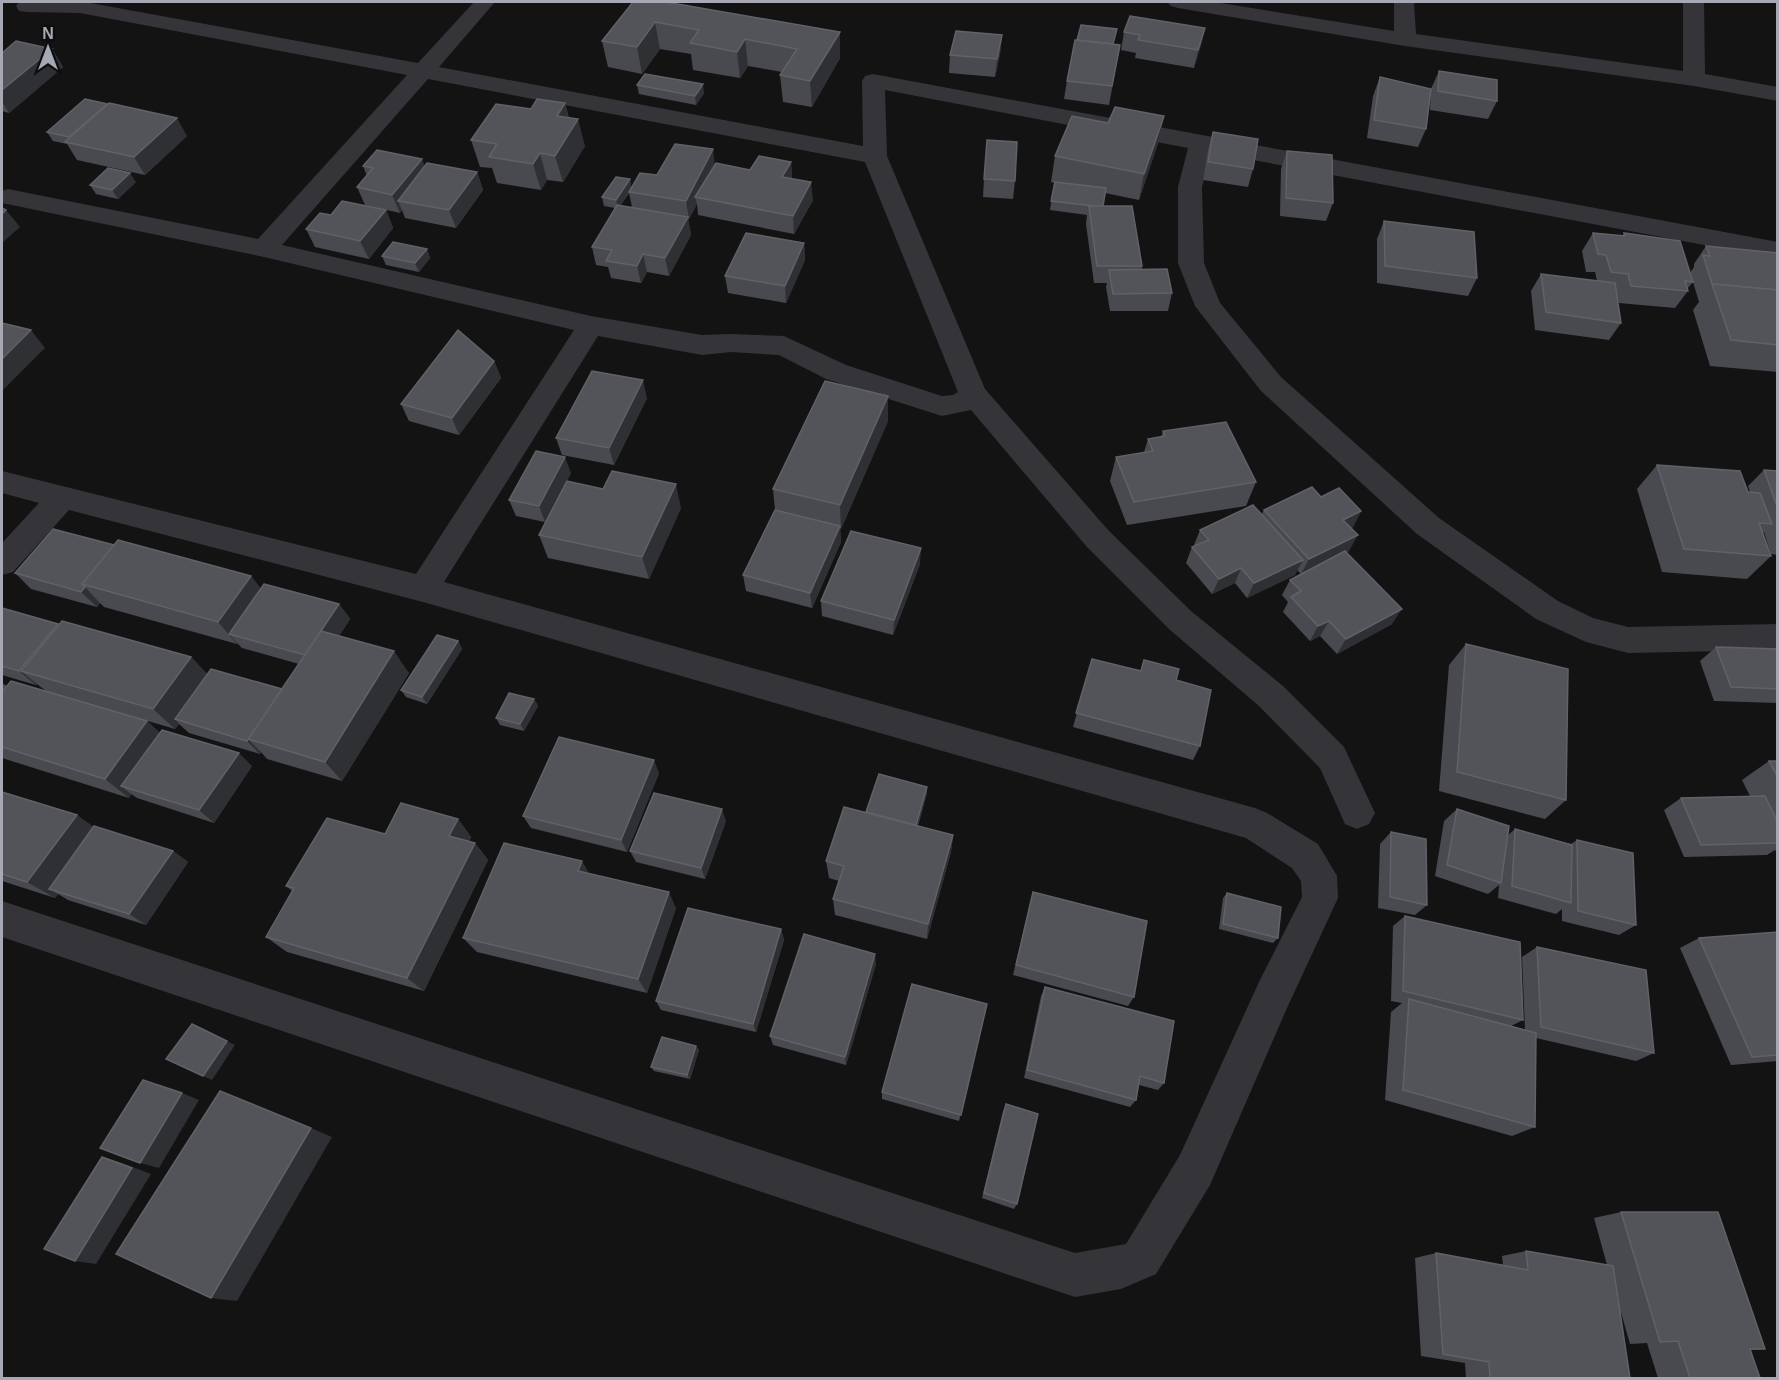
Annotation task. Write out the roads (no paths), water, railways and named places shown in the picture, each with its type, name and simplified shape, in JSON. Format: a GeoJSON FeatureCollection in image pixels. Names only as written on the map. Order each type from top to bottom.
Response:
{"type":"FeatureCollection","features":[{"type":"Feature","properties":{"kind":"street"},"geometry":{"type":"LineString","coordinates":[[264,249],[485,2]]}},
{"type":"Feature","properties":{"kind":"street"},"geometry":{"type":"LineString","coordinates":[[1178,2],[1406,39],[1694,79],[1778,94]]}},
{"type":"Feature","properties":{"kind":"street"},"geometry":{"type":"LineString","coordinates":[[1404,2],[1406,39]]}},
{"type":"Feature","properties":{"kind":"street"},"geometry":{"type":"LineString","coordinates":[[1694,2],[1694,79]]}},
{"type":"Feature","properties":{"kind":"street"},"geometry":{"type":"LineString","coordinates":[[27,6],[80,8],[874,156]]}},
{"type":"Feature","properties":{"kind":"street"},"geometry":{"type":"LineString","coordinates":[[1358,813],[1332,758],[1271,696],[1180,620],[1098,539],[973,394],[874,156],[873,81],[1778,251]]}},
{"type":"Feature","properties":{"kind":"street"},"geometry":{"type":"LineString","coordinates":[[1201,143],[1190,187],[1191,263],[1208,306],[1271,384],[1428,526],[1547,610],[1586,629],[1628,640],[1778,637]]}},
{"type":"Feature","properties":{"kind":"street"},"geometry":{"type":"LineString","coordinates":[[8,197],[264,249],[591,325],[702,345],[731,343],[784,346],[836,372],[942,406],[958,406],[973,394]]}},
{"type":"Feature","properties":{"kind":"street"},"geometry":{"type":"LineString","coordinates":[[423,589],[591,325]]}},
{"type":"Feature","properties":{"kind":"street"},"geometry":{"type":"LineString","coordinates":[[2,482],[423,589],[1255,824],[1305,856],[1319,876],[1320,898],[1273,995],[1195,1170],[1141,1259],[1121,1268],[1075,1275],[2,919]]}},
{"type":"Feature","properties":{"kind":"street"},"geometry":{"type":"LineString","coordinates":[[2,563],[62,498]]}}]}
